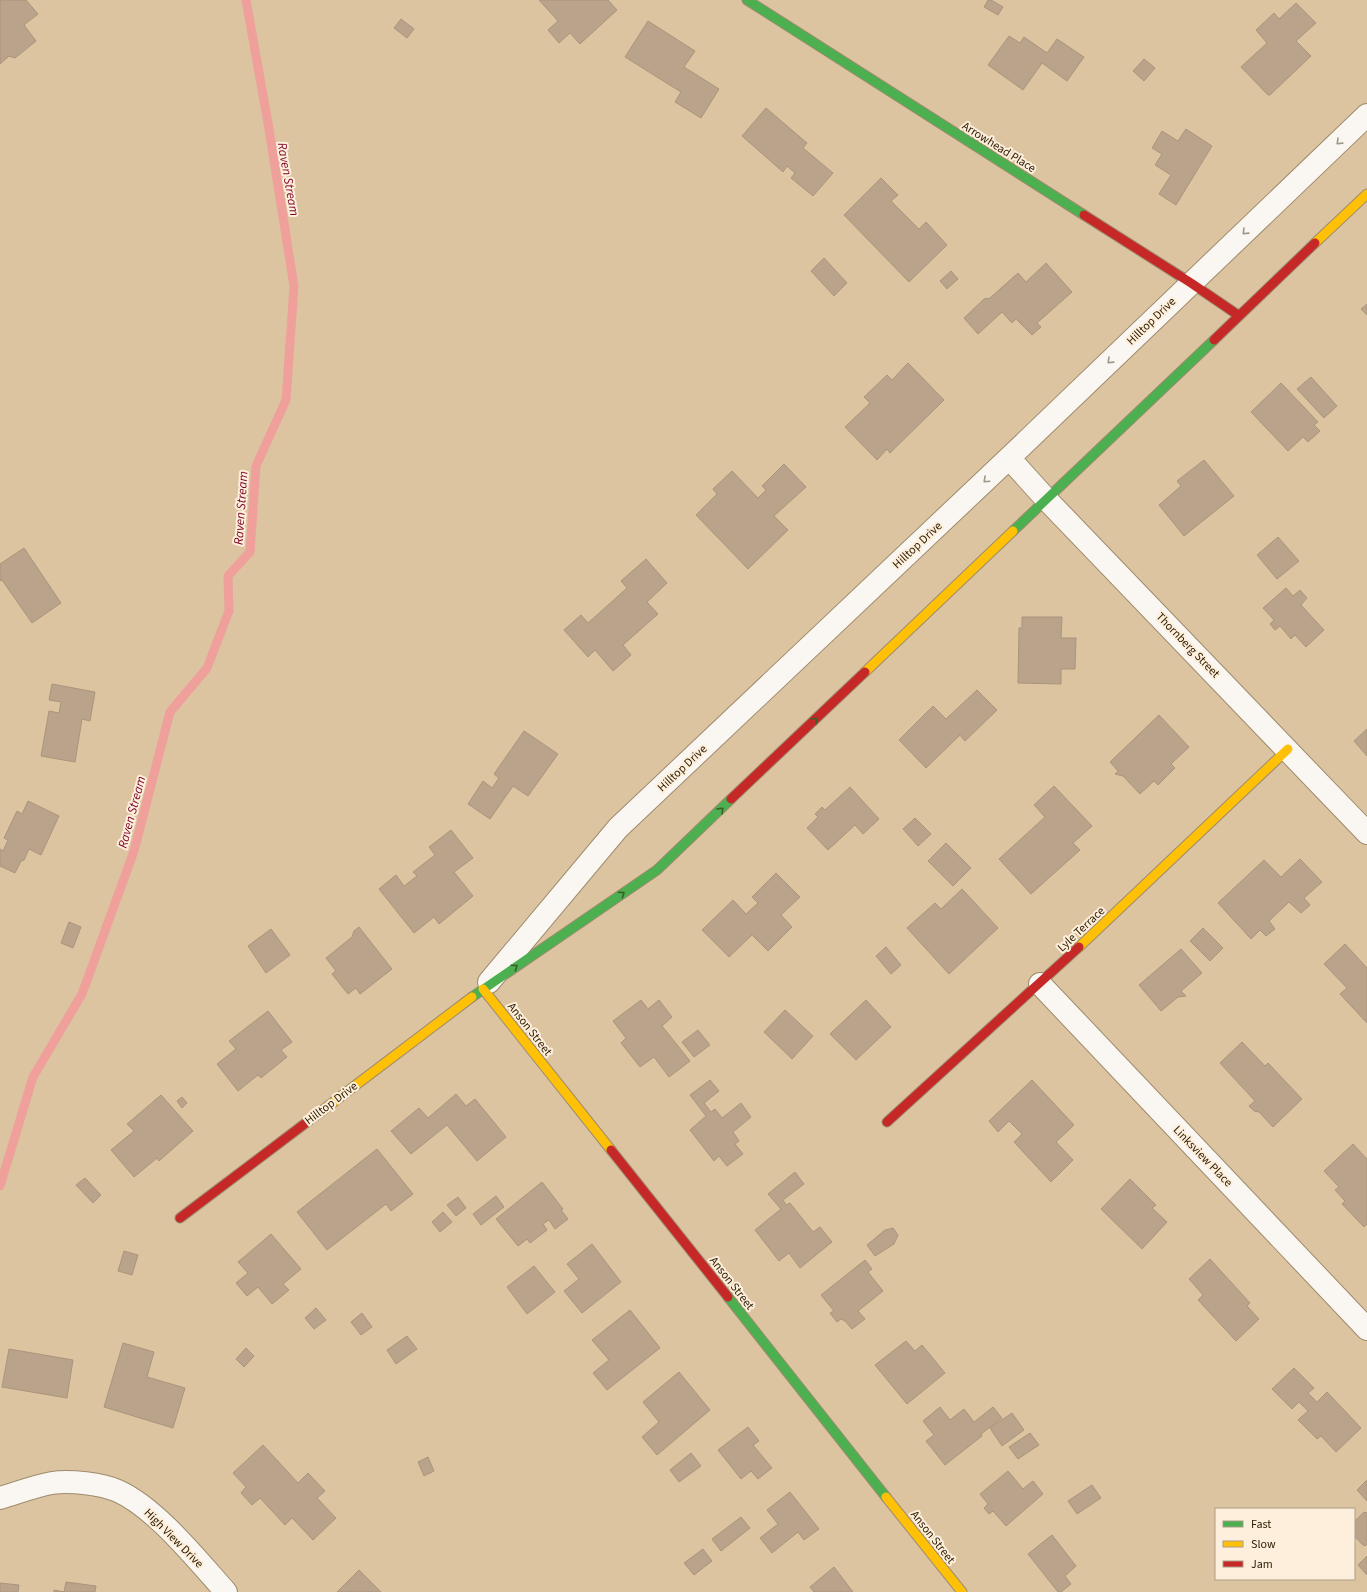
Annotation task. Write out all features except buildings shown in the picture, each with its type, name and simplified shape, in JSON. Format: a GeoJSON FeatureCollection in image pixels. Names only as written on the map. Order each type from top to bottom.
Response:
{"type":"FeatureCollection","features":[{"type":"Feature","properties":{"kind":"street","name":"Arrowhead Place"},"geometry":{"type":"LineString","coordinates":[[747,0],[1191,283],[1238,315]]}},
{"type":"Feature","properties":{"kind":"street","name":"Hilltop Drive"},"geometry":{"type":"LineString","coordinates":[[482,989],[618,828],[1009,458],[1367,115]]}},
{"type":"Feature","properties":{"kind":"street","name":"Hilltop Drive"},"geometry":{"type":"LineString","coordinates":[[180,1218],[482,989],[657,870],[1047,500],[1238,315],[1367,194]]}},
{"type":"Feature","properties":{"kind":"street","name":"Thornberg Street"},"geometry":{"type":"LineString","coordinates":[[1009,458],[1047,500],[1288,749],[1367,833]]}},
{"type":"Feature","properties":{"kind":"street","name":"Lyle Terrace"},"geometry":{"type":"LineString","coordinates":[[887,1122],[1040,984],[1288,749]]}},
{"type":"Feature","properties":{"kind":"street","name":"Linksview Place"},"geometry":{"type":"LineString","coordinates":[[1040,984],[1367,1329]]}},
{"type":"Feature","properties":{"kind":"street","name":"Anson Street"},"geometry":{"type":"LineString","coordinates":[[482,989],[962,1592]]}},
{"type":"Feature","properties":{"kind":"street","name":"High View Drive"},"geometry":{"type":"LineString","coordinates":[[0,1498],[53,1483],[89,1483],[118,1491],[148,1512],[169,1531],[226,1592]]}},
{"type":"Feature","properties":{"kind":"waterway","name":"Raven Stream"},"geometry":{"type":"LineString","coordinates":[[0,1186],[33,1077],[82,994],[134,851],[170,712],[207,668],[229,611],[228,576],[250,552],[256,466],[286,400],[294,286],[268,123],[246,0]]}},
{"type":"Feature","properties":{"kind":"traffic: fast"},"geometry":{"type":"LineString","coordinates":[[747,0],[1084,215]]}},
{"type":"Feature","properties":{"kind":"traffic: fast"},"geometry":{"type":"LineString","coordinates":[[1013,531],[1214,340]]}},
{"type":"Feature","properties":{"kind":"traffic: fast"},"geometry":{"type":"LineString","coordinates":[[472,997],[657,870],[731,799]]}},
{"type":"Feature","properties":{"kind":"traffic: fast"},"geometry":{"type":"LineString","coordinates":[[728,1297],[886,1497]]}},
{"type":"Feature","properties":{"kind":"traffic: slow"},"geometry":{"type":"LineString","coordinates":[[1315,243],[1367,194]]}},
{"type":"Feature","properties":{"kind":"traffic: slow"},"geometry":{"type":"LineString","coordinates":[[865,672],[1013,531]]}},
{"type":"Feature","properties":{"kind":"traffic: slow"},"geometry":{"type":"LineString","coordinates":[[1079,947],[1288,749]]}},
{"type":"Feature","properties":{"kind":"traffic: slow"},"geometry":{"type":"LineString","coordinates":[[483,989],[611,1150]]}},
{"type":"Feature","properties":{"kind":"traffic: slow"},"geometry":{"type":"LineString","coordinates":[[315,1116],[472,997]]}},
{"type":"Feature","properties":{"kind":"traffic: slow"},"geometry":{"type":"LineString","coordinates":[[886,1497],[962,1592]]}},
{"type":"Feature","properties":{"kind":"traffic: jam"},"geometry":{"type":"LineString","coordinates":[[1084,215],[1191,283],[1238,315]]}},
{"type":"Feature","properties":{"kind":"traffic: jam"},"geometry":{"type":"LineString","coordinates":[[1214,340],[1315,243]]}},
{"type":"Feature","properties":{"kind":"traffic: jam"},"geometry":{"type":"LineString","coordinates":[[731,799],[865,672]]}},
{"type":"Feature","properties":{"kind":"traffic: jam"},"geometry":{"type":"LineString","coordinates":[[887,1122],[1079,947]]}},
{"type":"Feature","properties":{"kind":"traffic: jam"},"geometry":{"type":"LineString","coordinates":[[180,1218],[315,1116]]}},
{"type":"Feature","properties":{"kind":"traffic: jam"},"geometry":{"type":"LineString","coordinates":[[611,1150],[728,1297]]}}]}
